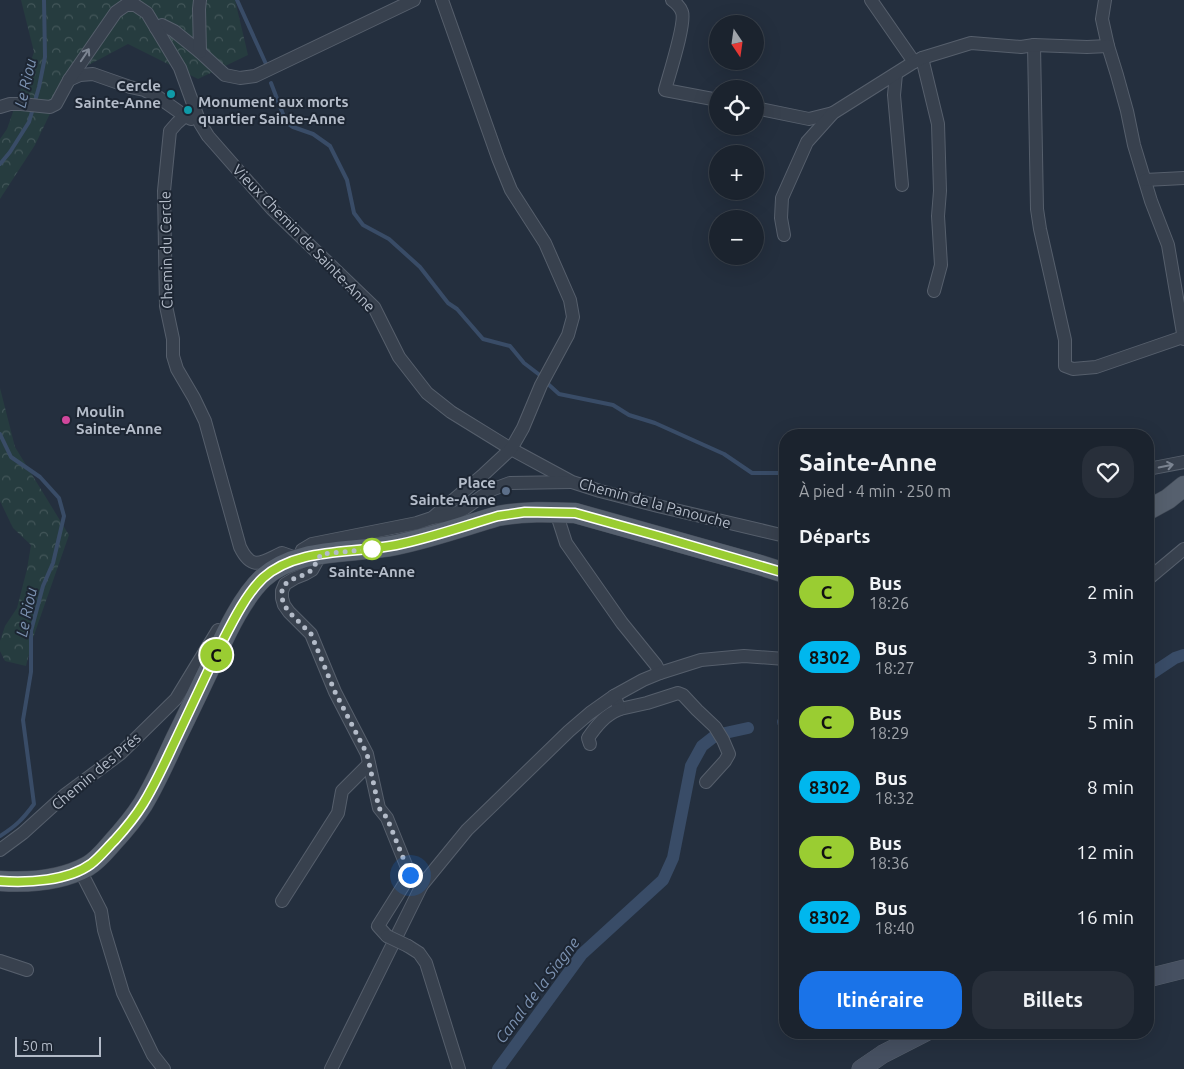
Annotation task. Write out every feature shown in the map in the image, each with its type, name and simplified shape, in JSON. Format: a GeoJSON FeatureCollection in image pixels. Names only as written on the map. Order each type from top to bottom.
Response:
{"type":"FeatureCollection","features":[{"type":"Feature","properties":{"kind":"main road"},"geometry":{"type":"LineString","coordinates":[[1154,507],[1168,499],[1184,486]]}},
{"type":"Feature","properties":{"kind":"main road"},"geometry":{"type":"LineString","coordinates":[[0,881],[40,881],[59,877],[90,865],[102,855],[125,829],[158,777],[220,646],[252,590],[278,567],[298,559],[321,554],[395,545],[513,513],[556,512],[575,513],[779,571]]}},
{"type":"Feature","properties":{"kind":"main road"},"geometry":{"type":"LineString","coordinates":[[1154,976],[1184,969]]}},
{"type":"Feature","properties":{"kind":"main road"},"geometry":{"type":"LineString","coordinates":[[861,1069],[883,1054],[912,1039]]}},
{"type":"Feature","properties":{"kind":"street"},"geometry":{"type":"LineString","coordinates":[[200,0],[200,52]]}},
{"type":"Feature","properties":{"kind":"street"},"geometry":{"type":"LineString","coordinates":[[156,28],[162,25],[174,31],[225,75],[240,78],[255,76],[414,0]]}},
{"type":"Feature","properties":{"kind":"street"},"geometry":{"type":"LineString","coordinates":[[432,518],[511,449],[524,428],[541,385],[568,335],[573,316],[570,300],[545,243],[512,190],[498,158],[442,0]]}},
{"type":"Feature","properties":{"kind":"street"},"geometry":{"type":"LineString","coordinates":[[672,0],[679,5],[683,14],[682,26],[665,90],[709,98]]}},
{"type":"Feature","properties":{"kind":"street"},"geometry":{"type":"LineString","coordinates":[[871,0],[918,60],[938,124],[940,191],[938,216],[941,265],[934,291]]}},
{"type":"Feature","properties":{"kind":"street"},"geometry":{"type":"LineString","coordinates":[[1034,45],[1038,209],[1040,229],[1065,340],[1065,366],[1072,369],[1096,367],[1184,338],[1168,245],[1134,145],[1127,111],[1108,46],[1102,20],[1105,0]]}},
{"type":"Feature","properties":{"kind":"street","name":"Vieux Chemin de Sainte-Anne"},"geometry":{"type":"LineString","coordinates":[[0,107],[10,104],[21,104],[50,107],[56,104],[69,80],[116,12],[126,4],[135,5],[146,13],[180,68],[200,123],[208,136],[272,209],[374,307],[399,357],[427,393],[451,412],[511,449]]}},
{"type":"Feature","properties":{"kind":"street"},"geometry":{"type":"LineString","coordinates":[[764,110],[809,119],[832,113],[918,60],[971,43],[1021,47],[1034,45],[1108,46]]}},
{"type":"Feature","properties":{"kind":"street"},"geometry":{"type":"LineString","coordinates":[[69,80],[80,75],[92,74],[144,90],[158,97],[185,116],[200,123]]}},
{"type":"Feature","properties":{"kind":"street"},"geometry":{"type":"LineString","coordinates":[[896,74],[894,95],[902,184]]}},
{"type":"Feature","properties":{"kind":"street"},"geometry":{"type":"LineString","coordinates":[[784,235],[781,218],[782,198],[807,142],[832,113]]}},
{"type":"Feature","properties":{"kind":"street","name":"Chemin du Cercle"},"geometry":{"type":"LineString","coordinates":[[185,116],[170,131],[164,190],[166,306],[173,340],[173,356],[177,369],[205,421],[244,556],[253,562],[262,562],[282,553],[298,559]]}},
{"type":"Feature","properties":{"kind":"street"},"geometry":{"type":"LineString","coordinates":[[1145,180],[1184,178]]}},
{"type":"Feature","properties":{"kind":"street","name":"Chemin de la Panouche"},"geometry":{"type":"LineString","coordinates":[[511,449],[572,482],[600,491],[779,535]]}},
{"type":"Feature","properties":{"kind":"street"},"geometry":{"type":"LineString","coordinates":[[1154,468],[1184,462]]}},
{"type":"Feature","properties":{"kind":"street"},"geometry":{"type":"LineString","coordinates":[[298,559],[302,550],[312,544],[454,514],[491,490],[510,483],[572,482]]}},
{"type":"Feature","properties":{"kind":"street"},"geometry":{"type":"LineString","coordinates":[[556,512],[566,543],[622,624],[656,665],[660,673]]}},
{"type":"Feature","properties":{"kind":"street"},"geometry":{"type":"LineString","coordinates":[[1154,574],[1184,549]]}},
{"type":"Feature","properties":{"kind":"street"},"geometry":{"type":"LineString","coordinates":[[321,554],[312,570],[285,584],[282,590],[284,605],[311,634],[335,692],[367,754],[379,808],[387,818],[410,875],[422,885]]}},
{"type":"Feature","properties":{"kind":"street","name":"Chemin des Prés"},"geometry":{"type":"LineString","coordinates":[[0,850],[23,833],[66,794],[120,754],[176,698],[223,621],[227,617],[236,616]]}},
{"type":"Feature","properties":{"kind":"street"},"geometry":{"type":"LineString","coordinates":[[331,1069],[422,885],[467,830],[569,731],[614,696],[660,673],[701,660],[744,656],[779,659]]}},
{"type":"Feature","properties":{"kind":"street"},"geometry":{"type":"LineString","coordinates":[[590,744],[588,738],[598,724],[611,713],[678,693],[683,694],[715,727],[729,754],[706,782]]}},
{"type":"Feature","properties":{"kind":"street"},"geometry":{"type":"LineString","coordinates":[[614,696],[620,709]]}},
{"type":"Feature","properties":{"kind":"street"},"geometry":{"type":"LineString","coordinates":[[282,901],[338,813],[342,791],[369,764]]}},
{"type":"Feature","properties":{"kind":"street"},"geometry":{"type":"LineString","coordinates":[[80,870],[101,911],[104,930],[123,994],[153,1055],[164,1069]]}},
{"type":"Feature","properties":{"kind":"street"},"geometry":{"type":"LineString","coordinates":[[410,875],[378,926],[387,936],[419,953],[426,963],[459,1069]]}},
{"type":"Feature","properties":{"kind":"street"},"geometry":{"type":"LineString","coordinates":[[0,960],[27,970]]}},
{"type":"Feature","properties":{"kind":"green space"},"geometry":{"type":"Polygon","coordinates":[[[21,0],[235,0],[248,55],[198,79],[128,44],[68,76],[35,145],[0,199],[0,139],[7,129],[34,52],[21,0]]]}},
{"type":"Feature","properties":{"kind":"green space"},"geometry":{"type":"Polygon","coordinates":[[[0,388],[15,447],[69,535],[33,638],[26,666],[5,661],[0,651],[0,641],[5,626],[17,608],[31,545],[13,528],[0,501],[0,388]]]}},
{"type":"Feature","properties":{"kind":"waterway","name":"Le Riou"},"geometry":{"type":"LineString","coordinates":[[0,164],[29,122],[39,87],[45,57],[44,0]]}},
{"type":"Feature","properties":{"kind":"waterway"},"geometry":{"type":"LineString","coordinates":[[237,0],[266,64]]}},
{"type":"Feature","properties":{"kind":"waterway"},"geometry":{"type":"LineString","coordinates":[[271,83],[286,122],[293,127],[313,134],[330,146],[347,180],[354,213],[363,225],[389,239],[420,267],[448,303],[457,309],[483,339],[510,346],[524,363],[541,376]]}},
{"type":"Feature","properties":{"kind":"waterway"},"geometry":{"type":"LineString","coordinates":[[548,384],[559,394],[613,405],[629,415],[655,423],[724,454],[752,473],[779,473]]}},
{"type":"Feature","properties":{"kind":"waterway","name":"Le Riou"},"geometry":{"type":"LineString","coordinates":[[0,434],[11,457],[40,477],[59,498],[64,516],[53,563],[43,586],[31,631],[31,672],[23,720],[34,804],[19,822],[0,836]]}},
{"type":"Feature","properties":{"kind":"waterway","name":"Canal de la Siagne"},"geometry":{"type":"LineString","coordinates":[[1154,672],[1175,658],[1184,655]]}},
{"type":"Feature","properties":{"kind":"waterway","name":"Canal de la Siagne"},"geometry":{"type":"LineString","coordinates":[[498,1069],[582,954],[663,880],[673,858],[691,766],[702,746],[716,735],[748,728]]}},
{"type":"Feature","properties":{"kind":"bus line","name":"C"},"geometry":{"type":"LineString","coordinates":[[0,881],[40,881],[59,877],[90,865],[102,855],[125,829],[158,777],[220,646],[252,590],[278,567],[298,559],[321,554],[395,545],[513,513],[556,512],[575,513],[779,571]]}},
{"type":"Feature","properties":{"kind":"place","name":"Cercle Sainte-Anne"},"geometry":{"type":"Point","coordinates":[171,94]}},
{"type":"Feature","properties":{"kind":"place","name":"Monument aux morts quartier Sainte-Anne"},"geometry":{"type":"Point","coordinates":[188,110]}},
{"type":"Feature","properties":{"kind":"place","name":"Moulin Sainte-Anne"},"geometry":{"type":"Point","coordinates":[66,420]}},
{"type":"Feature","properties":{"kind":"place","name":"Place Sainte-Anne"},"geometry":{"type":"Point","coordinates":[506,491]}},
{"type":"Feature","properties":{"kind":"place","name":"Sainte-Anne"},"geometry":{"type":"Point","coordinates":[372,549]}},
{"type":"Feature","properties":{"kind":"route"},"geometry":{"type":"LineString","coordinates":[[372,549],[321,554],[312,570],[285,584],[282,590],[282,598],[289,612],[311,634],[335,692],[367,754],[379,808],[387,818],[410,875]]}}]}
